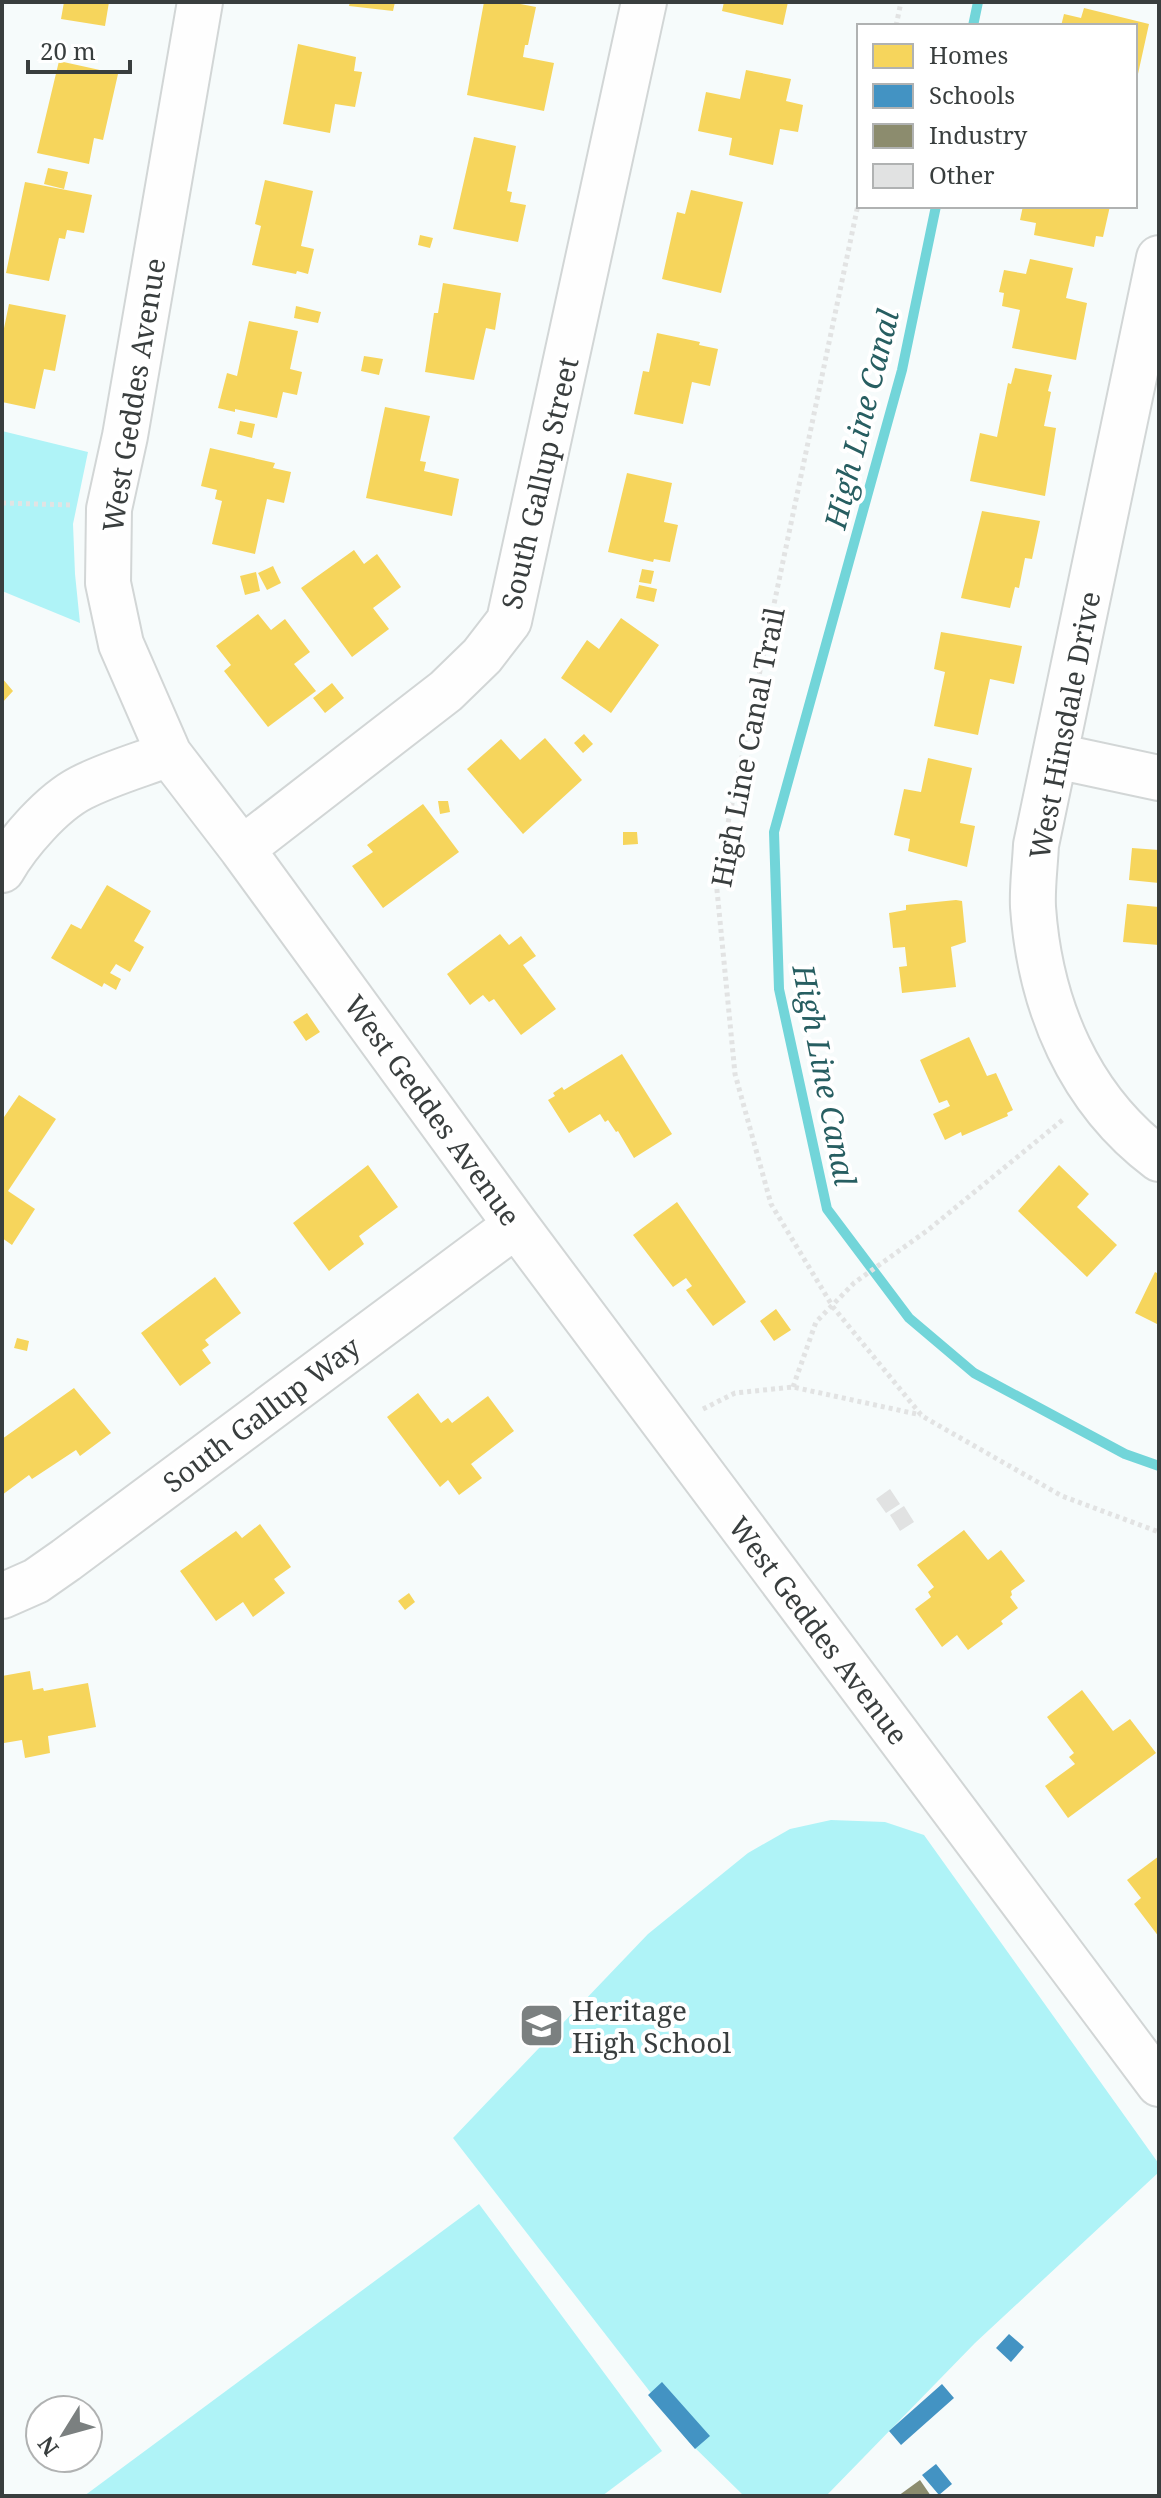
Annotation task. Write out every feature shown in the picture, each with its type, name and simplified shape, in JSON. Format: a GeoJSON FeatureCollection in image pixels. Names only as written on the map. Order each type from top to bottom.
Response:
{"type":"FeatureCollection","features":[{"type":"Feature","properties":{"kind":"street","name":"West Geddes Avenue"},"geometry":{"type":"LineString","coordinates":[[200,2],[125,436],[109,509],[108,583],[121,644],[169,754],[242,849],[516,1225],[1159,2084]]}},
{"type":"Feature","properties":{"kind":"street","name":"South Gallup Street"},"geometry":{"type":"LineString","coordinates":[[242,849],[446,691],[482,656],[509,621],[644,2]]}},
{"type":"Feature","properties":{"kind":"street","name":"West Hinsdale Drive"},"geometry":{"type":"LineString","coordinates":[[1159,258],[1036,845],[1033,904],[1039,962],[1067,1047],[1094,1094],[1159,1159]]}},
{"type":"Feature","properties":{"kind":"street"},"geometry":{"type":"LineString","coordinates":[[2,870],[12,853],[49,814],[79,789],[169,754]]}},
{"type":"Feature","properties":{"kind":"street"},"geometry":{"type":"LineString","coordinates":[[1056,756],[1159,778]]}},
{"type":"Feature","properties":{"kind":"street","name":"South Gallup Way"},"geometry":{"type":"LineString","coordinates":[[2,1596],[36,1581],[66,1560],[516,1225]]}},
{"type":"Feature","properties":{"kind":"path"},"geometry":{"type":"LineString","coordinates":[[896,24],[901,2]]}},
{"type":"Feature","properties":{"kind":"path","name":"High Line Canal Trail"},"geometry":{"type":"LineString","coordinates":[[857,208],[716,880],[735,1074],[771,1204],[833,1307],[922,1416],[1062,1496],[1159,1532]]}},
{"type":"Feature","properties":{"kind":"path"},"geometry":{"type":"LineString","coordinates":[[2,503],[109,509]]}},
{"type":"Feature","properties":{"kind":"path"},"geometry":{"type":"LineString","coordinates":[[793,1387],[816,1322],[854,1283],[928,1230],[1094,1094]]}},
{"type":"Feature","properties":{"kind":"path"},"geometry":{"type":"LineString","coordinates":[[668,1428],[735,1393],[793,1387],[922,1416]]}},
{"type":"Feature","properties":{"kind":"shaded area"},"geometry":{"type":"Polygon","coordinates":[[[2,431],[88,452],[73,524],[80,623],[2,591],[2,431]]]}},
{"type":"Feature","properties":{"kind":"shaded area"},"geometry":{"type":"Polygon","coordinates":[[[831,1820],[885,1822],[924,1835],[1159,2164],[1159,2172],[975,2343],[826,2496],[744,2496],[689,2442],[453,2138],[648,1934],[748,1853],[790,1829],[831,1820]]]}},
{"type":"Feature","properties":{"kind":"shaded area"},"geometry":{"type":"Polygon","coordinates":[[[479,2204],[662,2451],[602,2496],[84,2496],[479,2204]]]}},
{"type":"Feature","properties":{"kind":"building: Homes"},"geometry":{"type":"Polygon","coordinates":[[[64,2],[109,2],[105,26],[61,19],[64,2]]]}},
{"type":"Feature","properties":{"kind":"building: Homes"},"geometry":{"type":"Polygon","coordinates":[[[350,2],[395,2],[393,11],[349,6],[350,2]]]}},
{"type":"Feature","properties":{"kind":"building: Homes"},"geometry":{"type":"Polygon","coordinates":[[[484,2],[510,2],[536,7],[523,57],[554,63],[544,111],[467,95],[484,2]]]}},
{"type":"Feature","properties":{"kind":"building: Homes"},"geometry":{"type":"Polygon","coordinates":[[[724,2],[788,2],[783,25],[722,11],[724,2]]]}},
{"type":"Feature","properties":{"kind":"building: Homes"},"geometry":{"type":"Polygon","coordinates":[[[1084,8],[1149,24],[1137,78],[1137,24],[1062,24],[1064,14],[1081,18],[1084,8]]]}},
{"type":"Feature","properties":{"kind":"building: Homes"},"geometry":{"type":"Polygon","coordinates":[[[298,44],[356,57],[354,71],[362,72],[355,107],[335,104],[330,133],[283,124],[298,44]]]}},
{"type":"Feature","properties":{"kind":"building: Homes"},"geometry":{"type":"Polygon","coordinates":[[[59,61],[118,74],[103,140],[94,138],[89,164],[37,153],[59,61]]]}},
{"type":"Feature","properties":{"kind":"building: Homes"},"geometry":{"type":"Polygon","coordinates":[[[746,70],[791,79],[786,101],[803,105],[798,132],[780,129],[773,165],[729,155],[732,138],[698,131],[706,92],[740,99],[746,70]]]}},
{"type":"Feature","properties":{"kind":"building: Homes"},"geometry":{"type":"Polygon","coordinates":[[[474,137],[516,146],[507,191],[512,192],[510,202],[526,205],[518,242],[453,229],[474,137]]]}},
{"type":"Feature","properties":{"kind":"building: Homes"},"geometry":{"type":"Polygon","coordinates":[[[48,168],[68,172],[64,189],[44,184],[48,168]]]}},
{"type":"Feature","properties":{"kind":"building: Homes"},"geometry":{"type":"Polygon","coordinates":[[[265,180],[313,191],[301,246],[314,249],[308,274],[252,265],[261,226],[255,224],[265,180]]]}},
{"type":"Feature","properties":{"kind":"building: Homes"},"geometry":{"type":"Polygon","coordinates":[[[25,182],[92,195],[84,233],[67,230],[65,239],[59,238],[49,281],[6,273],[25,182]]]}},
{"type":"Feature","properties":{"kind":"building: Homes"},"geometry":{"type":"Polygon","coordinates":[[[691,190],[743,202],[721,293],[662,279],[677,212],[685,214],[691,190]]]}},
{"type":"Feature","properties":{"kind":"building: Homes"},"geometry":{"type":"Polygon","coordinates":[[[1023,208],[1110,208],[1103,237],[1096,236],[1094,247],[1034,235],[1036,223],[1020,220],[1023,208]]]}},
{"type":"Feature","properties":{"kind":"building: Homes"},"geometry":{"type":"Polygon","coordinates":[[[420,235],[433,238],[430,248],[418,245],[420,235]]]}},
{"type":"Feature","properties":{"kind":"building: Homes"},"geometry":{"type":"Polygon","coordinates":[[[1030,259],[1073,268],[1066,298],[1087,303],[1076,360],[1012,348],[1020,310],[1002,306],[1004,293],[999,292],[1004,270],[1026,274],[1030,259]]]}},
{"type":"Feature","properties":{"kind":"building: Homes"},"geometry":{"type":"Polygon","coordinates":[[[443,283],[501,293],[495,330],[486,328],[474,380],[425,372],[434,313],[438,313],[443,283]]]}},
{"type":"Feature","properties":{"kind":"building: Homes"},"geometry":{"type":"Polygon","coordinates":[[[9,304],[66,315],[55,371],[44,369],[35,409],[2,402],[2,338],[9,304]]]}},
{"type":"Feature","properties":{"kind":"building: Homes"},"geometry":{"type":"Polygon","coordinates":[[[296,306],[321,312],[318,323],[294,318],[296,306]]]}},
{"type":"Feature","properties":{"kind":"building: Homes"},"geometry":{"type":"Polygon","coordinates":[[[249,321],[298,331],[290,369],[302,372],[297,395],[283,392],[277,418],[218,408],[227,373],[237,376],[249,321]]]}},
{"type":"Feature","properties":{"kind":"building: Homes"},"geometry":{"type":"Polygon","coordinates":[[[657,333],[718,349],[710,386],[692,382],[683,424],[634,414],[643,371],[649,372],[657,333]]]}},
{"type":"Feature","properties":{"kind":"building: Homes"},"geometry":{"type":"Polygon","coordinates":[[[364,356],[383,359],[379,375],[361,371],[364,356]]]}},
{"type":"Feature","properties":{"kind":"building: Homes"},"geometry":{"type":"Polygon","coordinates":[[[1015,368],[1052,375],[1044,426],[1056,428],[1045,496],[970,481],[980,433],[997,437],[1008,383],[1011,384],[1015,368]]]}},
{"type":"Feature","properties":{"kind":"building: Homes"},"geometry":{"type":"Polygon","coordinates":[[[385,407],[430,416],[420,461],[426,462],[424,471],[459,479],[452,516],[366,498],[385,407]]]}},
{"type":"Feature","properties":{"kind":"building: Homes"},"geometry":{"type":"Polygon","coordinates":[[[240,421],[255,424],[252,438],[237,434],[240,421]]]}},
{"type":"Feature","properties":{"kind":"building: Homes"},"geometry":{"type":"Polygon","coordinates":[[[210,448],[275,463],[273,468],[291,472],[284,503],[267,499],[255,554],[212,544],[222,501],[215,499],[217,490],[201,486],[210,448]]]}},
{"type":"Feature","properties":{"kind":"building: Homes"},"geometry":{"type":"Polygon","coordinates":[[[627,473],[672,483],[664,522],[678,525],[670,562],[654,559],[653,562],[608,552],[627,473]]]}},
{"type":"Feature","properties":{"kind":"building: Homes"},"geometry":{"type":"Polygon","coordinates":[[[982,511],[1040,521],[1032,559],[1025,558],[1019,588],[1015,587],[1010,608],[961,598],[982,511]]]}},
{"type":"Feature","properties":{"kind":"building: Homes"},"geometry":{"type":"Polygon","coordinates":[[[354,550],[364,564],[377,554],[401,587],[373,608],[389,629],[352,657],[301,588],[354,550]]]}},
{"type":"Feature","properties":{"kind":"building: Homes"},"geometry":{"type":"Polygon","coordinates":[[[273,566],[281,583],[267,590],[258,573],[273,566]]]}},
{"type":"Feature","properties":{"kind":"building: Homes"},"geometry":{"type":"Polygon","coordinates":[[[642,569],[654,571],[651,584],[639,582],[642,569]]]}},
{"type":"Feature","properties":{"kind":"building: Homes"},"geometry":{"type":"Polygon","coordinates":[[[256,572],[260,591],[245,595],[240,576],[256,572]]]}},
{"type":"Feature","properties":{"kind":"building: Homes"},"geometry":{"type":"Polygon","coordinates":[[[639,585],[657,589],[654,602],[636,598],[639,585]]]}},
{"type":"Feature","properties":{"kind":"building: Homes"},"geometry":{"type":"Polygon","coordinates":[[[258,614],[271,630],[285,619],[310,652],[294,664],[316,691],[268,727],[224,671],[231,665],[216,646],[258,614]]]}},
{"type":"Feature","properties":{"kind":"building: Homes"},"geometry":{"type":"Polygon","coordinates":[[[621,618],[659,645],[611,713],[561,678],[587,640],[599,649],[621,618]]]}},
{"type":"Feature","properties":{"kind":"building: Homes"},"geometry":{"type":"Polygon","coordinates":[[[941,632],[1022,646],[1014,684],[990,679],[978,735],[934,726],[945,672],[934,669],[941,632]]]}},
{"type":"Feature","properties":{"kind":"building: Homes"},"geometry":{"type":"Polygon","coordinates":[[[2,678],[13,691],[2,703],[2,678]]]}},
{"type":"Feature","properties":{"kind":"building: Homes"},"geometry":{"type":"Polygon","coordinates":[[[332,683],[344,698],[325,713],[313,698],[332,683]]]}},
{"type":"Feature","properties":{"kind":"building: Homes"},"geometry":{"type":"Polygon","coordinates":[[[584,734],[593,744],[583,753],[574,743],[584,734]]]}},
{"type":"Feature","properties":{"kind":"building: Homes"},"geometry":{"type":"Polygon","coordinates":[[[545,738],[582,780],[523,834],[467,769],[501,739],[520,760],[545,738]]]}},
{"type":"Feature","properties":{"kind":"building: Homes"},"geometry":{"type":"Polygon","coordinates":[[[928,758],[972,768],[960,823],[975,826],[967,867],[908,851],[910,839],[894,835],[904,789],[921,792],[928,758]]]}},
{"type":"Feature","properties":{"kind":"building: Homes"},"geometry":{"type":"Polygon","coordinates":[[[438,801],[448,801],[450,812],[440,814],[438,801]]]}},
{"type":"Feature","properties":{"kind":"building: Homes"},"geometry":{"type":"Polygon","coordinates":[[[423,804],[459,852],[383,908],[352,866],[373,852],[367,845],[423,804]]]}},
{"type":"Feature","properties":{"kind":"building: Homes"},"geometry":{"type":"Polygon","coordinates":[[[623,832],[637,832],[638,844],[623,845],[623,832]]]}},
{"type":"Feature","properties":{"kind":"building: Homes"},"geometry":{"type":"Polygon","coordinates":[[[1132,848],[1159,850],[1159,883],[1129,880],[1132,848]]]}},
{"type":"Feature","properties":{"kind":"building: Homes"},"geometry":{"type":"Polygon","coordinates":[[[107,885],[151,911],[134,941],[144,947],[130,972],[116,964],[110,973],[121,979],[116,990],[104,983],[102,987],[51,958],[71,924],[81,929],[107,885]]]}},
{"type":"Feature","properties":{"kind":"building: Homes"},"geometry":{"type":"Polygon","coordinates":[[[962,901],[966,942],[951,947],[956,987],[902,993],[899,967],[907,966],[905,947],[893,948],[889,913],[906,910],[906,905],[962,901]]]}},
{"type":"Feature","properties":{"kind":"building: Homes"},"geometry":{"type":"Polygon","coordinates":[[[1127,904],[1159,907],[1159,945],[1123,942],[1127,904]]]}},
{"type":"Feature","properties":{"kind":"building: Homes"},"geometry":{"type":"Polygon","coordinates":[[[500,934],[509,945],[521,936],[536,956],[523,965],[556,1009],[521,1035],[494,999],[489,1002],[483,995],[470,1005],[447,974],[500,934]]]}},
{"type":"Feature","properties":{"kind":"building: Homes"},"geometry":{"type":"Polygon","coordinates":[[[307,1013],[320,1032],[306,1041],[293,1022],[307,1013]]]}},
{"type":"Feature","properties":{"kind":"building: Homes"},"geometry":{"type":"Polygon","coordinates":[[[969,1037],[987,1076],[996,1073],[1013,1110],[1007,1113],[1008,1116],[945,1140],[933,1114],[950,1106],[947,1100],[939,1103],[920,1060],[969,1037]]]}},
{"type":"Feature","properties":{"kind":"building: Homes"},"geometry":{"type":"Polygon","coordinates":[[[622,1054],[672,1134],[634,1158],[618,1131],[600,1114],[569,1133],[548,1100],[562,1087],[564,1090],[622,1054]]]}},
{"type":"Feature","properties":{"kind":"building: Homes"},"geometry":{"type":"Polygon","coordinates":[[[19,1095],[56,1119],[8,1191],[35,1209],[12,1245],[2,1238],[2,1120],[19,1095]]]}},
{"type":"Feature","properties":{"kind":"building: Homes"},"geometry":{"type":"Polygon","coordinates":[[[368,1165],[398,1207],[359,1236],[364,1244],[329,1271],[293,1223],[368,1165]]]}},
{"type":"Feature","properties":{"kind":"building: Homes"},"geometry":{"type":"Polygon","coordinates":[[[1059,1165],[1089,1194],[1077,1207],[1117,1245],[1087,1277],[1018,1211],[1059,1165]]]}},
{"type":"Feature","properties":{"kind":"building: Homes"},"geometry":{"type":"Polygon","coordinates":[[[677,1202],[746,1302],[713,1326],[686,1290],[692,1286],[686,1278],[673,1287],[633,1235],[677,1202]]]}},
{"type":"Feature","properties":{"kind":"building: Homes"},"geometry":{"type":"Polygon","coordinates":[[[1155,1272],[1159,1274],[1159,1325],[1135,1313],[1155,1272]]]}},
{"type":"Feature","properties":{"kind":"building: Homes"},"geometry":{"type":"Polygon","coordinates":[[[215,1277],[241,1313],[205,1340],[209,1345],[202,1350],[211,1363],[180,1386],[141,1333],[215,1277]]]}},
{"type":"Feature","properties":{"kind":"building: Homes"},"geometry":{"type":"Polygon","coordinates":[[[776,1309],[791,1330],[774,1341],[760,1321],[776,1309]]]}},
{"type":"Feature","properties":{"kind":"building: Homes"},"geometry":{"type":"Polygon","coordinates":[[[17,1338],[29,1341],[27,1351],[14,1348],[17,1338]]]}},
{"type":"Feature","properties":{"kind":"building: Homes"},"geometry":{"type":"Polygon","coordinates":[[[74,1388],[111,1433],[80,1456],[76,1450],[32,1479],[29,1475],[2,1495],[2,1439],[74,1388]]]}},
{"type":"Feature","properties":{"kind":"building: Homes"},"geometry":{"type":"Polygon","coordinates":[[[418,1393],[441,1423],[448,1418],[452,1423],[488,1396],[514,1431],[471,1464],[482,1478],[459,1495],[448,1480],[440,1487],[387,1417],[418,1393]]]}},
{"type":"Feature","properties":{"kind":"building: Homes"},"geometry":{"type":"Polygon","coordinates":[[[260,1524],[291,1567],[274,1579],[285,1593],[253,1617],[243,1602],[216,1621],[180,1571],[236,1531],[242,1538],[260,1524]]]}},
{"type":"Feature","properties":{"kind":"building: Homes"},"geometry":{"type":"Polygon","coordinates":[[[964,1530],[988,1560],[1001,1550],[1025,1581],[1011,1591],[1010,1597],[1018,1608],[1001,1621],[1003,1624],[968,1650],[957,1635],[942,1647],[915,1609],[931,1597],[928,1592],[934,1587],[917,1565],[964,1530]]]}},
{"type":"Feature","properties":{"kind":"building: Homes"},"geometry":{"type":"Polygon","coordinates":[[[409,1593],[415,1602],[405,1610],[398,1601],[409,1593]]]}},
{"type":"Feature","properties":{"kind":"building: Homes"},"geometry":{"type":"Polygon","coordinates":[[[30,1671],[33,1690],[88,1683],[96,1727],[48,1736],[50,1753],[25,1758],[22,1740],[4,1743],[2,1676],[30,1671]]]}},
{"type":"Feature","properties":{"kind":"building: Homes"},"geometry":{"type":"Polygon","coordinates":[[[1082,1690],[1113,1731],[1130,1719],[1156,1753],[1068,1818],[1045,1786],[1075,1764],[1069,1757],[1074,1753],[1047,1717],[1082,1690]]]}},
{"type":"Feature","properties":{"kind":"building: Homes"},"geometry":{"type":"Polygon","coordinates":[[[1159,1856],[1159,1937],[1134,1904],[1141,1898],[1127,1880],[1159,1856]]]}},
{"type":"Feature","properties":{"kind":"building: Schools"},"geometry":{"type":"Polygon","coordinates":[[[1009,2334],[1024,2347],[1011,2362],[996,2348],[1009,2334]]]}},
{"type":"Feature","properties":{"kind":"building: Schools"},"geometry":{"type":"Polygon","coordinates":[[[662,2382],[710,2436],[695,2449],[648,2395],[662,2382]]]}},
{"type":"Feature","properties":{"kind":"building: Schools"},"geometry":{"type":"Polygon","coordinates":[[[942,2384],[954,2398],[901,2445],[889,2431],[942,2384]]]}},
{"type":"Feature","properties":{"kind":"building: Schools"},"geometry":{"type":"Polygon","coordinates":[[[936,2464],[952,2484],[939,2495],[922,2475],[936,2464]]]}},
{"type":"Feature","properties":{"kind":"building: Industry"},"geometry":{"type":"Polygon","coordinates":[[[920,2480],[931,2496],[898,2496],[920,2480]]]}},
{"type":"Feature","properties":{"kind":"building: Other"},"geometry":{"type":"Polygon","coordinates":[[[890,1489],[900,1504],[886,1513],[876,1499],[890,1489]]]}},
{"type":"Feature","properties":{"kind":"building: Other"},"geometry":{"type":"Polygon","coordinates":[[[904,1506],[914,1522],[900,1531],[890,1515],[904,1506]]]}},
{"type":"Feature","properties":{"kind":"waterway","name":"High Line Canal"},"geometry":{"type":"LineString","coordinates":[[973,24],[978,2]]}},
{"type":"Feature","properties":{"kind":"waterway","name":"High Line Canal"},"geometry":{"type":"LineString","coordinates":[[936,208],[902,370],[774,832],[779,989],[827,1209],[909,1318],[974,1373],[1125,1454],[1159,1466]]}},
{"type":"Feature","properties":{"kind":"place","name":"Heritage High School"},"geometry":{"type":"Point","coordinates":[541,2026]}}]}
